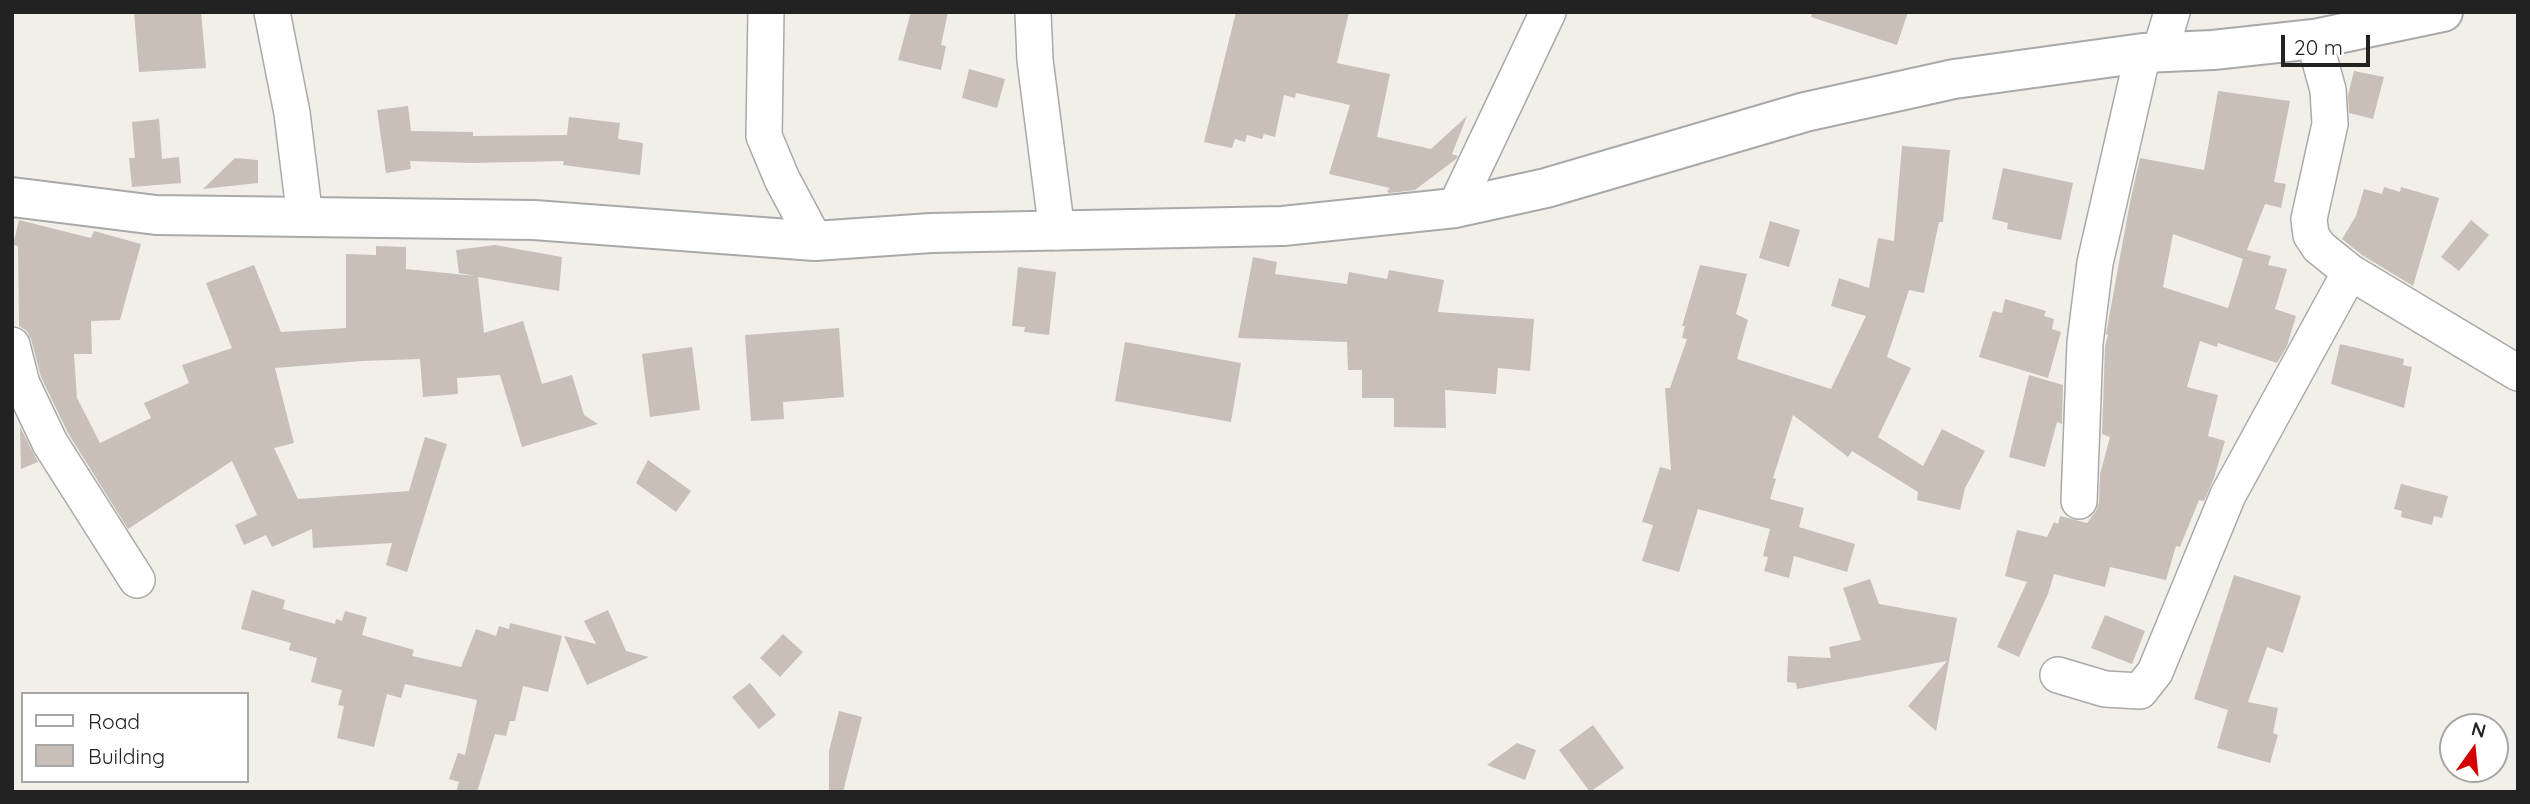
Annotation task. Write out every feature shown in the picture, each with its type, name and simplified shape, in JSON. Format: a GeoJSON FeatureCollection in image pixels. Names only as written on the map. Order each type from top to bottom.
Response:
{"type":"FeatureCollection","features":[{"type":"Feature","properties":{"kind":"street"},"geometry":{"type":"LineString","coordinates":[[272,12],[292,113],[305,218]]}},
{"type":"Feature","properties":{"kind":"street"},"geometry":{"type":"LineString","coordinates":[[766,12],[764,136],[782,179],[815,241]]}},
{"type":"Feature","properties":{"kind":"street"},"geometry":{"type":"LineString","coordinates":[[1033,12],[1035,60],[1057,232]]}},
{"type":"Feature","properties":{"kind":"street"},"geometry":{"type":"LineString","coordinates":[[1455,208],[1548,12]]}},
{"type":"Feature","properties":{"kind":"street"},"geometry":{"type":"LineString","coordinates":[[2078,501],[2085,343],[2095,263],[2152,53],[2172,12]]}},
{"type":"Feature","properties":{"kind":"street"},"geometry":{"type":"LineString","coordinates":[[12,197],[156,215],[534,220],[815,241],[930,233],[1283,226],[1455,208],[1546,188],[1805,112],[1954,79],[2152,53],[2213,50],[2314,39],[2443,12]]}},
{"type":"Feature","properties":{"kind":"street"},"geometry":{"type":"LineString","coordinates":[[2314,39],[2328,90],[2330,124],[2309,219],[2311,235],[2319,247],[2350,272],[2518,373]]}},
{"type":"Feature","properties":{"kind":"street"},"geometry":{"type":"LineString","coordinates":[[2057,675],[2105,689],[2140,691],[2155,672],[2228,495],[2350,272]]}},
{"type":"Feature","properties":{"kind":"street"},"geometry":{"type":"LineString","coordinates":[[12,345],[22,384],[50,443],[137,580]]}},
{"type":"Feature","properties":{"kind":"building"},"geometry":{"type":"Polygon","coordinates":[[[134,12],[201,12],[206,68],[139,72],[134,12]]]}},
{"type":"Feature","properties":{"kind":"building"},"geometry":{"type":"Polygon","coordinates":[[[911,12],[948,12],[941,45],[946,46],[941,70],[898,60],[911,12]]]}},
{"type":"Feature","properties":{"kind":"building"},"geometry":{"type":"Polygon","coordinates":[[[1236,12],[1349,12],[1337,63],[1390,74],[1377,137],[1431,149],[1467,116],[1452,154],[1458,156],[1415,190],[1389,193],[1387,191],[1390,188],[1329,174],[1350,105],[1296,93],[1295,98],[1284,95],[1275,137],[1264,134],[1262,139],[1247,135],[1245,142],[1235,139],[1232,148],[1204,142],[1236,12]]]}},
{"type":"Feature","properties":{"kind":"building"},"geometry":{"type":"Polygon","coordinates":[[[1812,12],[1908,12],[1897,45],[1811,17],[1812,12]]]}},
{"type":"Feature","properties":{"kind":"building"},"geometry":{"type":"Polygon","coordinates":[[[969,69],[1005,79],[997,108],[962,98],[969,69]]]}},
{"type":"Feature","properties":{"kind":"building"},"geometry":{"type":"Polygon","coordinates":[[[2354,71],[2384,77],[2373,119],[2349,113],[2348,95],[2354,71]]]}},
{"type":"Feature","properties":{"kind":"building"},"geometry":{"type":"Polygon","coordinates":[[[2218,91],[2290,101],[2274,182],[2286,184],[2281,208],[2265,204],[2247,250],[2271,256],[2268,265],[2287,269],[2275,309],[2296,316],[2287,346],[2277,363],[2218,343],[2217,347],[2200,341],[2187,387],[2218,395],[2208,436],[2225,441],[2214,478],[2204,501],[2199,500],[2180,547],[2176,546],[2166,580],[2110,567],[2105,587],[2054,574],[2048,594],[2019,657],[1997,647],[2027,582],[2005,576],[2017,530],[2047,537],[2054,522],[2058,524],[2060,516],[2087,523],[2099,502],[2100,474],[2110,437],[2102,434],[2106,334],[2140,158],[2204,170],[2218,91]],[[2173,234],[2163,287],[2228,308],[2243,259],[2173,234]]]}},
{"type":"Feature","properties":{"kind":"building"},"geometry":{"type":"Polygon","coordinates":[[[408,106],[411,131],[473,132],[473,136],[567,135],[569,117],[620,123],[618,139],[643,143],[640,175],[563,165],[564,161],[410,161],[411,169],[386,173],[377,110],[408,106]]]}},
{"type":"Feature","properties":{"kind":"building"},"geometry":{"type":"Polygon","coordinates":[[[159,119],[162,159],[179,157],[181,183],[132,187],[129,158],[135,158],[132,122],[159,119]]]}},
{"type":"Feature","properties":{"kind":"building"},"geometry":{"type":"Polygon","coordinates":[[[1902,146],[1950,150],[1943,222],[1939,222],[1924,293],[1909,290],[1887,357],[1911,368],[1878,437],[1923,466],[1942,429],[1985,451],[1965,488],[1960,510],[1917,500],[1918,492],[1852,451],[1848,457],[1793,415],[1773,478],[1776,479],[1770,499],[1804,508],[1799,527],[1855,544],[1847,572],[1794,556],[1789,578],[1764,571],[1768,557],[1763,556],[1770,529],[1698,509],[1679,572],[1642,561],[1653,525],[1642,522],[1660,467],[1671,470],[1665,388],[1670,388],[1687,339],[1682,338],[1685,326],[1682,326],[1700,265],[1747,274],[1736,314],[1748,320],[1737,359],[1831,389],[1866,316],[1831,306],[1839,278],[1869,288],[1878,238],[1894,241],[1902,146]]]}},
{"type":"Feature","properties":{"kind":"building"},"geometry":{"type":"Polygon","coordinates":[[[235,158],[258,160],[258,183],[203,189],[235,158]]]}},
{"type":"Feature","properties":{"kind":"building"},"geometry":{"type":"Polygon","coordinates":[[[2003,168],[2073,183],[2061,240],[2007,229],[2008,223],[1992,219],[2003,168]]]}},
{"type":"Feature","properties":{"kind":"building"},"geometry":{"type":"Polygon","coordinates":[[[2384,187],[2400,192],[2401,187],[2439,198],[2413,286],[2362,255],[2342,239],[2356,216],[2364,189],[2382,194],[2384,187]]]}},
{"type":"Feature","properties":{"kind":"building"},"geometry":{"type":"Polygon","coordinates":[[[19,220],[91,238],[94,231],[141,244],[120,320],[91,321],[92,354],[74,354],[77,398],[100,443],[151,418],[144,403],[189,383],[182,365],[232,348],[206,283],[254,265],[281,332],[346,328],[346,254],[376,255],[376,246],[406,247],[406,269],[476,276],[459,273],[456,250],[495,245],[562,257],[559,291],[478,277],[484,333],[523,321],[542,384],[572,375],[584,415],[598,424],[522,447],[500,375],[457,378],[458,394],[423,397],[420,359],[275,368],[294,443],[274,448],[298,499],[409,491],[425,437],[447,444],[407,572],[386,565],[392,543],[313,548],[312,529],[272,547],[266,535],[244,545],[235,525],[257,515],[232,461],[128,529],[68,433],[41,377],[31,339],[27,331],[19,326],[18,246],[13,245],[19,220]]]}},
{"type":"Feature","properties":{"kind":"building"},"geometry":{"type":"Polygon","coordinates":[[[2471,220],[2489,235],[2459,271],[2441,257],[2471,220]]]}},
{"type":"Feature","properties":{"kind":"building"},"geometry":{"type":"Polygon","coordinates":[[[1770,221],[1800,230],[1789,267],[1759,258],[1770,221]]]}},
{"type":"Feature","properties":{"kind":"building"},"geometry":{"type":"Polygon","coordinates":[[[1253,257],[1277,262],[1275,274],[1347,284],[1349,272],[1387,279],[1389,270],[1444,280],[1438,312],[1534,319],[1530,371],[1498,368],[1496,394],[1445,390],[1446,428],[1394,427],[1394,398],[1362,398],[1362,370],[1348,370],[1347,342],[1238,338],[1253,257]]]}},
{"type":"Feature","properties":{"kind":"building"},"geometry":{"type":"Polygon","coordinates":[[[1018,267],[1056,272],[1049,335],[1024,332],[1025,327],[1012,326],[1018,267]]]}},
{"type":"Feature","properties":{"kind":"building"},"geometry":{"type":"Polygon","coordinates":[[[2005,299],[2046,311],[2044,316],[2054,319],[2052,329],[2061,332],[2048,378],[1979,357],[1993,311],[2002,313],[2005,299]]]}},
{"type":"Feature","properties":{"kind":"building"},"geometry":{"type":"Polygon","coordinates":[[[839,328],[844,397],[783,402],[784,419],[751,421],[745,335],[839,328]]]}},
{"type":"Feature","properties":{"kind":"building"},"geometry":{"type":"Polygon","coordinates":[[[1125,342],[1241,363],[1231,422],[1115,401],[1125,342]]]}},
{"type":"Feature","properties":{"kind":"building"},"geometry":{"type":"Polygon","coordinates":[[[2340,344],[2404,359],[2403,365],[2412,367],[2404,408],[2331,384],[2340,344]]]}},
{"type":"Feature","properties":{"kind":"building"},"geometry":{"type":"Polygon","coordinates":[[[692,347],[700,410],[650,417],[642,354],[692,347]]]}},
{"type":"Feature","properties":{"kind":"building"},"geometry":{"type":"Polygon","coordinates":[[[2029,375],[2063,385],[2062,424],[2057,422],[2045,467],[2009,457],[2029,375]]]}},
{"type":"Feature","properties":{"kind":"building"},"geometry":{"type":"Polygon","coordinates":[[[20,427],[38,462],[21,469],[20,427]]]}},
{"type":"Feature","properties":{"kind":"building"},"geometry":{"type":"Polygon","coordinates":[[[648,460],[691,491],[676,512],[636,483],[648,460]]]}},
{"type":"Feature","properties":{"kind":"building"},"geometry":{"type":"Polygon","coordinates":[[[2401,484],[2448,496],[2442,518],[2434,516],[2432,525],[2401,517],[2402,511],[2394,509],[2401,484]]]}},
{"type":"Feature","properties":{"kind":"building"},"geometry":{"type":"Polygon","coordinates":[[[2234,575],[2301,596],[2283,653],[2267,647],[2248,702],[2278,708],[2273,733],[2278,735],[2270,763],[2217,748],[2228,710],[2194,699],[2234,575]]]}},
{"type":"Feature","properties":{"kind":"building"},"geometry":{"type":"Polygon","coordinates":[[[1870,579],[1879,604],[1957,618],[1936,731],[1908,706],[1947,661],[1797,689],[1796,683],[1787,682],[1788,656],[1831,658],[1829,647],[1861,640],[1843,588],[1870,579]]]}},
{"type":"Feature","properties":{"kind":"building"},"geometry":{"type":"Polygon","coordinates":[[[252,590],[285,600],[283,609],[335,624],[336,619],[342,621],[345,611],[367,617],[362,635],[414,650],[412,656],[461,667],[476,629],[496,636],[499,626],[509,629],[510,623],[562,636],[548,692],[523,686],[515,721],[510,721],[506,736],[495,734],[477,792],[456,792],[459,782],[449,779],[458,753],[465,755],[477,700],[405,684],[401,698],[387,694],[374,747],[337,738],[344,706],[338,705],[342,690],[311,682],[317,658],[289,650],[291,643],[241,629],[252,590]]]}},
{"type":"Feature","properties":{"kind":"building"},"geometry":{"type":"Polygon","coordinates":[[[608,610],[626,651],[649,657],[587,685],[564,636],[596,644],[584,621],[608,610]]]}},
{"type":"Feature","properties":{"kind":"building"},"geometry":{"type":"Polygon","coordinates":[[[2105,615],[2145,631],[2132,664],[2091,648],[2105,615]]]}},
{"type":"Feature","properties":{"kind":"building"},"geometry":{"type":"Polygon","coordinates":[[[783,634],[803,652],[780,677],[760,658],[783,634]]]}},
{"type":"Feature","properties":{"kind":"building"},"geometry":{"type":"Polygon","coordinates":[[[750,683],[776,715],[759,729],[732,697],[750,683]]]}},
{"type":"Feature","properties":{"kind":"building"},"geometry":{"type":"Polygon","coordinates":[[[839,711],[862,717],[843,792],[829,792],[829,751],[839,711]]]}},
{"type":"Feature","properties":{"kind":"building"},"geometry":{"type":"Polygon","coordinates":[[[1593,725],[1624,768],[1590,792],[1559,750],[1593,725]]]}},
{"type":"Feature","properties":{"kind":"building"},"geometry":{"type":"Polygon","coordinates":[[[1517,743],[1536,750],[1525,780],[1487,765],[1517,743]]]}}]}
